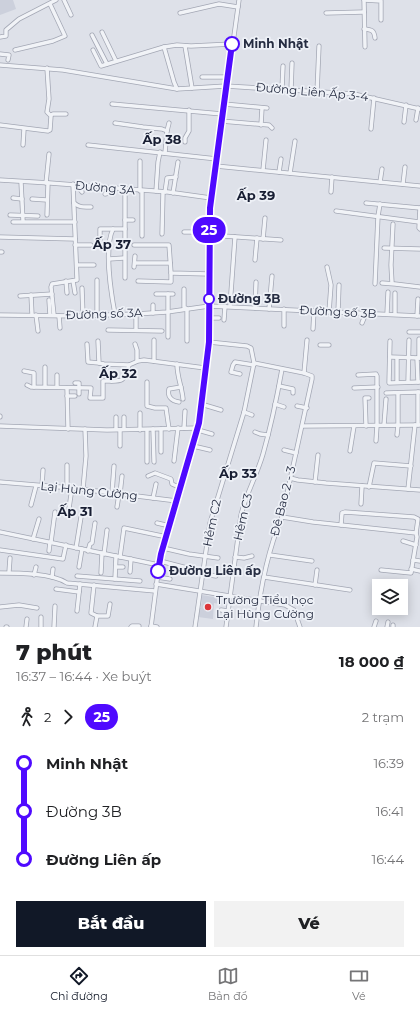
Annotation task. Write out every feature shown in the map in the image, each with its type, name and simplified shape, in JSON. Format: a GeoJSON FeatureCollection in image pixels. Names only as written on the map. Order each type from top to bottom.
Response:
{"type":"FeatureCollection","features":[{"type":"Feature","properties":{"kind":"street"},"geometry":{"type":"LineString","coordinates":[[0,37],[5,37],[6,31],[19,18],[56,0]]}},
{"type":"Feature","properties":{"kind":"street"},"geometry":{"type":"LineString","coordinates":[[64,0],[71,15]]}},
{"type":"Feature","properties":{"kind":"street"},"geometry":{"type":"LineString","coordinates":[[157,627],[151,627],[159,563],[198,429],[202,404],[209,342],[209,233],[211,198],[239,0]]}},
{"type":"Feature","properties":{"kind":"street"},"geometry":{"type":"LineString","coordinates":[[365,47],[364,0],[381,1],[381,20]]}},
{"type":"Feature","properties":{"kind":"street"},"geometry":{"type":"LineString","coordinates":[[15,50],[53,41],[65,36],[50,4]]}},
{"type":"Feature","properties":{"kind":"street"},"geometry":{"type":"LineString","coordinates":[[180,13],[219,4],[238,7]]}},
{"type":"Feature","properties":{"kind":"street"},"geometry":{"type":"LineString","coordinates":[[326,13],[364,12]]}},
{"type":"Feature","properties":{"kind":"street"},"geometry":{"type":"LineString","coordinates":[[364,29],[374,31],[375,38]]}},
{"type":"Feature","properties":{"kind":"street"},"geometry":{"type":"LineString","coordinates":[[102,32],[116,61]]}},
{"type":"Feature","properties":{"kind":"street"},"geometry":{"type":"LineString","coordinates":[[92,35],[107,64]]}},
{"type":"Feature","properties":{"kind":"street"},"geometry":{"type":"LineString","coordinates":[[92,50],[102,66],[164,47],[177,45],[232,44]]}},
{"type":"Feature","properties":{"kind":"street"},"geometry":{"type":"LineString","coordinates":[[184,46],[192,88]]}},
{"type":"Feature","properties":{"kind":"street"},"geometry":{"type":"LineString","coordinates":[[317,92],[319,46]]}},
{"type":"Feature","properties":{"kind":"street"},"geometry":{"type":"LineString","coordinates":[[164,47],[177,89]]}},
{"type":"Feature","properties":{"kind":"street"},"geometry":{"type":"LineString","coordinates":[[0,54],[9,55],[8,60]]}},
{"type":"Feature","properties":{"kind":"street"},"geometry":{"type":"LineString","coordinates":[[290,90],[292,63]]}},
{"type":"Feature","properties":{"kind":"street","name":"Đường Liên Ấp 3-4"},"geometry":{"type":"LineString","coordinates":[[0,65],[47,68],[136,81],[177,89],[226,86],[354,94],[419,108]]}},
{"type":"Feature","properties":{"kind":"street"},"geometry":{"type":"LineString","coordinates":[[282,66],[282,89]]}},
{"type":"Feature","properties":{"kind":"street"},"geometry":{"type":"LineString","coordinates":[[0,125],[24,129],[50,130],[51,115],[47,112],[49,99],[47,68]]}},
{"type":"Feature","properties":{"kind":"street"},"geometry":{"type":"LineString","coordinates":[[202,77],[227,77]]}},
{"type":"Feature","properties":{"kind":"street"},"geometry":{"type":"LineString","coordinates":[[371,129],[374,98]]}},
{"type":"Feature","properties":{"kind":"street"},"geometry":{"type":"LineString","coordinates":[[112,104],[222,114]]}},
{"type":"Feature","properties":{"kind":"street"},"geometry":{"type":"LineString","coordinates":[[224,104],[267,108]]}},
{"type":"Feature","properties":{"kind":"street"},"geometry":{"type":"LineString","coordinates":[[404,122],[406,105]]}},
{"type":"Feature","properties":{"kind":"street"},"geometry":{"type":"LineString","coordinates":[[261,125],[262,108]]}},
{"type":"Feature","properties":{"kind":"street"},"geometry":{"type":"LineString","coordinates":[[416,120],[419,108]]}},
{"type":"Feature","properties":{"kind":"street"},"geometry":{"type":"LineString","coordinates":[[185,142],[185,138],[189,130],[190,110]]}},
{"type":"Feature","properties":{"kind":"street"},"geometry":{"type":"LineString","coordinates":[[51,115],[66,114]]}},
{"type":"Feature","properties":{"kind":"street"},"geometry":{"type":"LineString","coordinates":[[221,121],[269,125],[272,128]]}},
{"type":"Feature","properties":{"kind":"street"},"geometry":{"type":"LineString","coordinates":[[115,123],[162,129],[167,131]]}},
{"type":"Feature","properties":{"kind":"street"},"geometry":{"type":"LineString","coordinates":[[165,153],[169,123]]}},
{"type":"Feature","properties":{"kind":"street"},"geometry":{"type":"LineString","coordinates":[[23,145],[24,129]]}},
{"type":"Feature","properties":{"kind":"street"},"geometry":{"type":"LineString","coordinates":[[263,170],[266,140]]}},
{"type":"Feature","properties":{"kind":"street"},"geometry":{"type":"LineString","coordinates":[[290,173],[295,141]]}},
{"type":"Feature","properties":{"kind":"street"},"geometry":{"type":"LineString","coordinates":[[88,145],[217,159]]}},
{"type":"Feature","properties":{"kind":"street"},"geometry":{"type":"LineString","coordinates":[[156,192],[160,152]]}},
{"type":"Feature","properties":{"kind":"street"},"geometry":{"type":"LineString","coordinates":[[47,216],[49,154]]}},
{"type":"Feature","properties":{"kind":"street"},"geometry":{"type":"LineString","coordinates":[[279,172],[281,159]]}},
{"type":"Feature","properties":{"kind":"street"},"geometry":{"type":"LineString","coordinates":[[140,161],[142,236]]}},
{"type":"Feature","properties":{"kind":"street"},"geometry":{"type":"LineString","coordinates":[[173,193],[178,162]]}},
{"type":"Feature","properties":{"kind":"street"},"geometry":{"type":"LineString","coordinates":[[216,166],[420,186]]}},
{"type":"Feature","properties":{"kind":"street"},"geometry":{"type":"LineString","coordinates":[[403,184],[405,167]]}},
{"type":"Feature","properties":{"kind":"street"},"geometry":{"type":"LineString","coordinates":[[380,182],[382,169]]}},
{"type":"Feature","properties":{"kind":"street"},"geometry":{"type":"LineString","coordinates":[[162,234],[164,192],[167,178],[176,177]]}},
{"type":"Feature","properties":{"kind":"street"},"geometry":{"type":"LineString","coordinates":[[331,192],[332,177]]}},
{"type":"Feature","properties":{"kind":"street","name":"Đường 3A"},"geometry":{"type":"LineString","coordinates":[[0,180],[164,192],[211,198]]}},
{"type":"Feature","properties":{"kind":"street"},"geometry":{"type":"LineString","coordinates":[[21,182],[23,222]]}},
{"type":"Feature","properties":{"kind":"street"},"geometry":{"type":"LineString","coordinates":[[75,185],[82,192]]}},
{"type":"Feature","properties":{"kind":"street"},"geometry":{"type":"LineString","coordinates":[[52,315],[52,284],[77,280],[74,222],[75,185]]}},
{"type":"Feature","properties":{"kind":"street"},"geometry":{"type":"LineString","coordinates":[[105,194],[109,193],[110,188]]}},
{"type":"Feature","properties":{"kind":"street"},"geometry":{"type":"LineString","coordinates":[[125,189],[125,278]]}},
{"type":"Feature","properties":{"kind":"street"},"geometry":{"type":"LineString","coordinates":[[13,198],[22,199]]}},
{"type":"Feature","properties":{"kind":"street"},"geometry":{"type":"LineString","coordinates":[[32,199],[47,200]]}},
{"type":"Feature","properties":{"kind":"street"},"geometry":{"type":"LineString","coordinates":[[366,203],[420,208],[420,229]]}},
{"type":"Feature","properties":{"kind":"street"},"geometry":{"type":"LineString","coordinates":[[74,204],[78,206],[91,207]]}},
{"type":"Feature","properties":{"kind":"street"},"geometry":{"type":"LineString","coordinates":[[375,284],[378,216],[380,204]]}},
{"type":"Feature","properties":{"kind":"street"},"geometry":{"type":"LineString","coordinates":[[84,207],[84,212]]}},
{"type":"Feature","properties":{"kind":"street"},"geometry":{"type":"LineString","coordinates":[[336,211],[419,222]]}},
{"type":"Feature","properties":{"kind":"street"},"geometry":{"type":"LineString","coordinates":[[10,215],[38,216]]}},
{"type":"Feature","properties":{"kind":"street"},"geometry":{"type":"LineString","coordinates":[[263,239],[265,218]]}},
{"type":"Feature","properties":{"kind":"street"},"geometry":{"type":"LineString","coordinates":[[125,220],[133,220]]}},
{"type":"Feature","properties":{"kind":"street"},"geometry":{"type":"LineString","coordinates":[[13,222],[74,222]]}},
{"type":"Feature","properties":{"kind":"street"},"geometry":{"type":"LineString","coordinates":[[392,283],[393,224]]}},
{"type":"Feature","properties":{"kind":"street"},"geometry":{"type":"LineString","coordinates":[[109,244],[100,244],[100,229],[124,229]]}},
{"type":"Feature","properties":{"kind":"street"},"geometry":{"type":"LineString","coordinates":[[112,229],[109,244],[109,273],[115,314]]}},
{"type":"Feature","properties":{"kind":"street"},"geometry":{"type":"LineString","coordinates":[[184,232],[281,240]]}},
{"type":"Feature","properties":{"kind":"street"},"geometry":{"type":"LineString","coordinates":[[0,237],[75,239]]}},
{"type":"Feature","properties":{"kind":"street"},"geometry":{"type":"LineString","coordinates":[[230,306],[235,237]]}},
{"type":"Feature","properties":{"kind":"street"},"geometry":{"type":"LineString","coordinates":[[255,260],[257,238]]}},
{"type":"Feature","properties":{"kind":"street"},"geometry":{"type":"LineString","coordinates":[[75,245],[91,245]]}},
{"type":"Feature","properties":{"kind":"street"},"geometry":{"type":"LineString","coordinates":[[134,245],[169,245],[171,282],[138,281]]}},
{"type":"Feature","properties":{"kind":"street"},"geometry":{"type":"LineString","coordinates":[[384,248],[420,249]]}},
{"type":"Feature","properties":{"kind":"street"},"geometry":{"type":"LineString","coordinates":[[134,268],[135,256]]}},
{"type":"Feature","properties":{"kind":"street"},"geometry":{"type":"LineString","coordinates":[[109,259],[124,258]]}},
{"type":"Feature","properties":{"kind":"street"},"geometry":{"type":"LineString","coordinates":[[135,263],[170,263]]}},
{"type":"Feature","properties":{"kind":"street"},"geometry":{"type":"LineString","coordinates":[[77,265],[94,265]]}},
{"type":"Feature","properties":{"kind":"street"},"geometry":{"type":"LineString","coordinates":[[326,267],[331,285],[329,312]]}},
{"type":"Feature","properties":{"kind":"street"},"geometry":{"type":"LineString","coordinates":[[171,273],[209,274]]}},
{"type":"Feature","properties":{"kind":"street"},"geometry":{"type":"LineString","coordinates":[[269,309],[272,276]]}},
{"type":"Feature","properties":{"kind":"street"},"geometry":{"type":"LineString","coordinates":[[97,280],[97,315]]}},
{"type":"Feature","properties":{"kind":"street"},"geometry":{"type":"LineString","coordinates":[[66,281],[67,293]]}},
{"type":"Feature","properties":{"kind":"street"},"geometry":{"type":"LineString","coordinates":[[73,281],[75,292]]}},
{"type":"Feature","properties":{"kind":"street"},"geometry":{"type":"LineString","coordinates":[[255,308],[256,282]]}},
{"type":"Feature","properties":{"kind":"street"},"geometry":{"type":"LineString","coordinates":[[382,284],[392,283],[420,287]]}},
{"type":"Feature","properties":{"kind":"street"},"geometry":{"type":"LineString","coordinates":[[338,312],[339,285]]}},
{"type":"Feature","properties":{"kind":"street"},"geometry":{"type":"LineString","coordinates":[[82,288],[83,316]]}},
{"type":"Feature","properties":{"kind":"street"},"geometry":{"type":"LineString","coordinates":[[184,289],[184,307],[187,309],[188,340]]}},
{"type":"Feature","properties":{"kind":"street"},"geometry":{"type":"LineString","coordinates":[[387,314],[388,292]]}},
{"type":"Feature","properties":{"kind":"street"},"geometry":{"type":"LineString","coordinates":[[395,293],[395,314]]}},
{"type":"Feature","properties":{"kind":"street"},"geometry":{"type":"LineString","coordinates":[[20,296],[52,294]]}},
{"type":"Feature","properties":{"kind":"street"},"geometry":{"type":"LineString","coordinates":[[156,294],[173,294]]}},
{"type":"Feature","properties":{"kind":"street"},"geometry":{"type":"LineString","coordinates":[[168,294],[168,337]]}},
{"type":"Feature","properties":{"kind":"street"},"geometry":{"type":"LineString","coordinates":[[31,296],[38,331]]}},
{"type":"Feature","properties":{"kind":"street"},"geometry":{"type":"LineString","coordinates":[[418,299],[418,316]]}},
{"type":"Feature","properties":{"kind":"street"},"geometry":{"type":"LineString","coordinates":[[50,300],[52,315]]}},
{"type":"Feature","properties":{"kind":"street"},"geometry":{"type":"LineString","coordinates":[[153,305],[153,313]]}},
{"type":"Feature","properties":{"kind":"street","name":"Đường số 3B"},"geometry":{"type":"LineString","coordinates":[[208,306],[418,316]]}},
{"type":"Feature","properties":{"kind":"street","name":"Đường số 3A"},"geometry":{"type":"LineString","coordinates":[[0,315],[83,316],[136,314],[167,312],[208,306]]}},
{"type":"Feature","properties":{"kind":"street"},"geometry":{"type":"LineString","coordinates":[[224,320],[225,306]]}},
{"type":"Feature","properties":{"kind":"street"},"geometry":{"type":"LineString","coordinates":[[284,309],[284,326]]}},
{"type":"Feature","properties":{"kind":"street"},"geometry":{"type":"LineString","coordinates":[[313,329],[315,311]]}},
{"type":"Feature","properties":{"kind":"street"},"geometry":{"type":"LineString","coordinates":[[362,323],[366,313]]}},
{"type":"Feature","properties":{"kind":"street"},"geometry":{"type":"LineString","coordinates":[[136,314],[136,330]]}},
{"type":"Feature","properties":{"kind":"street"},"geometry":{"type":"LineString","coordinates":[[59,316],[60,328]]}},
{"type":"Feature","properties":{"kind":"street"},"geometry":{"type":"LineString","coordinates":[[209,318],[219,318]]}},
{"type":"Feature","properties":{"kind":"street"},"geometry":{"type":"LineString","coordinates":[[148,324],[148,330]]}},
{"type":"Feature","properties":{"kind":"street"},"geometry":{"type":"LineString","coordinates":[[108,330],[162,331]]}},
{"type":"Feature","properties":{"kind":"street"},"geometry":{"type":"LineString","coordinates":[[409,332],[420,332]]}},
{"type":"Feature","properties":{"kind":"street"},"geometry":{"type":"LineString","coordinates":[[390,341],[389,383],[419,382],[419,339]]}},
{"type":"Feature","properties":{"kind":"street"},"geometry":{"type":"LineString","coordinates":[[154,340],[154,362]]}},
{"type":"Feature","properties":{"kind":"street"},"geometry":{"type":"LineString","coordinates":[[240,374],[231,372],[235,362],[304,373],[306,340]]}},
{"type":"Feature","properties":{"kind":"street"},"geometry":{"type":"LineString","coordinates":[[408,382],[409,340]]}},
{"type":"Feature","properties":{"kind":"street"},"geometry":{"type":"LineString","coordinates":[[98,341],[99,363]]}},
{"type":"Feature","properties":{"kind":"street"},"geometry":{"type":"LineString","coordinates":[[209,342],[247,346],[250,348],[252,353],[254,364]]}},
{"type":"Feature","properties":{"kind":"street"},"geometry":{"type":"LineString","coordinates":[[87,344],[88,362],[129,365],[144,360],[205,368]]}},
{"type":"Feature","properties":{"kind":"street"},"geometry":{"type":"LineString","coordinates":[[135,344],[137,350],[137,362]]}},
{"type":"Feature","properties":{"kind":"street"},"geometry":{"type":"LineString","coordinates":[[320,345],[329,345]]}},
{"type":"Feature","properties":{"kind":"street"},"geometry":{"type":"LineString","coordinates":[[390,357],[419,358]]}},
{"type":"Feature","properties":{"kind":"street"},"geometry":{"type":"LineString","coordinates":[[397,358],[397,382]]}},
{"type":"Feature","properties":{"kind":"street"},"geometry":{"type":"LineString","coordinates":[[177,364],[177,376],[181,387],[181,400],[174,402],[170,398],[168,391],[169,388],[181,387]]}},
{"type":"Feature","properties":{"kind":"street","name":"Hẻm C2"},"geometry":{"type":"LineString","coordinates":[[196,627],[210,523],[244,412],[254,364]]}},
{"type":"Feature","properties":{"kind":"street"},"geometry":{"type":"LineString","coordinates":[[27,385],[34,387],[91,388],[90,398],[103,398],[103,381],[122,380],[129,365]]}},
{"type":"Feature","properties":{"kind":"street"},"geometry":{"type":"LineString","coordinates":[[45,367],[46,387]]}},
{"type":"Feature","properties":{"kind":"street","name":"Hẻm C3"},"geometry":{"type":"LineString","coordinates":[[226,627],[231,597],[237,539],[244,502],[263,455],[274,414],[282,369]]}},
{"type":"Feature","properties":{"kind":"street"},"geometry":{"type":"LineString","coordinates":[[24,372],[34,373],[34,387]]}},
{"type":"Feature","properties":{"kind":"street","name":"Đê Bao 2 - 3"},"geometry":{"type":"LineString","coordinates":[[256,627],[264,577],[276,531],[282,517],[312,384],[312,376],[304,373]]}},
{"type":"Feature","properties":{"kind":"street"},"geometry":{"type":"LineString","coordinates":[[57,375],[57,388]]}},
{"type":"Feature","properties":{"kind":"street"},"geometry":{"type":"LineString","coordinates":[[358,375],[376,375],[378,387],[376,441]]}},
{"type":"Feature","properties":{"kind":"street"},"geometry":{"type":"LineString","coordinates":[[67,396],[77,395],[79,383],[75,382]]}},
{"type":"Feature","properties":{"kind":"street"},"geometry":{"type":"LineString","coordinates":[[147,382],[147,406],[166,408],[169,429]]}},
{"type":"Feature","properties":{"kind":"street"},"geometry":{"type":"LineString","coordinates":[[279,386],[293,389],[293,394]]}},
{"type":"Feature","properties":{"kind":"street"},"geometry":{"type":"LineString","coordinates":[[354,388],[378,387]]}},
{"type":"Feature","properties":{"kind":"street"},"geometry":{"type":"LineString","coordinates":[[67,388],[68,429]]}},
{"type":"Feature","properties":{"kind":"street"},"geometry":{"type":"LineString","coordinates":[[386,393],[419,392],[418,425],[410,466],[408,489]]}},
{"type":"Feature","properties":{"kind":"street"},"geometry":{"type":"LineString","coordinates":[[397,435],[398,393]]}},
{"type":"Feature","properties":{"kind":"street"},"geometry":{"type":"LineString","coordinates":[[366,426],[365,398],[369,398]]}},
{"type":"Feature","properties":{"kind":"street"},"geometry":{"type":"LineString","coordinates":[[384,425],[386,399]]}},
{"type":"Feature","properties":{"kind":"street"},"geometry":{"type":"LineString","coordinates":[[202,404],[221,410]]}},
{"type":"Feature","properties":{"kind":"street"},"geometry":{"type":"LineString","coordinates":[[276,404],[284,407]]}},
{"type":"Feature","properties":{"kind":"street"},"geometry":{"type":"LineString","coordinates":[[297,406],[307,408]]}},
{"type":"Feature","properties":{"kind":"street"},"geometry":{"type":"LineString","coordinates":[[184,428],[185,411]]}},
{"type":"Feature","properties":{"kind":"street"},"geometry":{"type":"LineString","coordinates":[[244,412],[252,415]]}},
{"type":"Feature","properties":{"kind":"street"},"geometry":{"type":"LineString","coordinates":[[140,413],[140,430]]}},
{"type":"Feature","properties":{"kind":"street"},"geometry":{"type":"LineString","coordinates":[[274,414],[279,415]]}},
{"type":"Feature","properties":{"kind":"street"},"geometry":{"type":"LineString","coordinates":[[116,417],[120,430],[120,446]]}},
{"type":"Feature","properties":{"kind":"street"},"geometry":{"type":"LineString","coordinates":[[120,430],[124,417]]}},
{"type":"Feature","properties":{"kind":"street"},"geometry":{"type":"LineString","coordinates":[[302,426],[418,425]]}},
{"type":"Feature","properties":{"kind":"street"},"geometry":{"type":"LineString","coordinates":[[0,426],[120,430],[184,428],[198,429],[212,434]]}},
{"type":"Feature","properties":{"kind":"street"},"geometry":{"type":"LineString","coordinates":[[350,451],[354,426]]}},
{"type":"Feature","properties":{"kind":"street"},"geometry":{"type":"LineString","coordinates":[[174,461],[178,428]]}},
{"type":"Feature","properties":{"kind":"street"},"geometry":{"type":"LineString","coordinates":[[83,489],[86,456],[85,429]]}},
{"type":"Feature","properties":{"kind":"street"},"geometry":{"type":"LineString","coordinates":[[153,429],[154,462]]}},
{"type":"Feature","properties":{"kind":"street"},"geometry":{"type":"LineString","coordinates":[[161,429],[161,452]]}},
{"type":"Feature","properties":{"kind":"street"},"geometry":{"type":"LineString","coordinates":[[147,430],[147,462]]}},
{"type":"Feature","properties":{"kind":"street"},"geometry":{"type":"LineString","coordinates":[[254,432],[268,435]]}},
{"type":"Feature","properties":{"kind":"street"},"geometry":{"type":"LineString","coordinates":[[193,446],[210,450]]}},
{"type":"Feature","properties":{"kind":"street"},"geometry":{"type":"LineString","coordinates":[[284,450],[296,453]]}},
{"type":"Feature","properties":{"kind":"street"},"geometry":{"type":"LineString","coordinates":[[315,482],[318,455]]}},
{"type":"Feature","properties":{"kind":"street"},"geometry":{"type":"LineString","coordinates":[[370,487],[374,463],[410,466]]}},
{"type":"Feature","properties":{"kind":"street"},"geometry":{"type":"LineString","coordinates":[[67,487],[68,465]]}},
{"type":"Feature","properties":{"kind":"street"},"geometry":{"type":"LineString","coordinates":[[112,493],[114,466]]}},
{"type":"Feature","properties":{"kind":"street"},"geometry":{"type":"LineString","coordinates":[[42,486],[43,470]]}},
{"type":"Feature","properties":{"kind":"street"},"geometry":{"type":"LineString","coordinates":[[148,476],[155,473],[166,477],[171,479],[172,484],[181,488]]}},
{"type":"Feature","properties":{"kind":"street"},"geometry":{"type":"LineString","coordinates":[[117,507],[122,476]]}},
{"type":"Feature","properties":{"kind":"street"},"geometry":{"type":"LineString","coordinates":[[290,478],[315,482],[420,490]]}},
{"type":"Feature","properties":{"kind":"street","name":"Lại Hùng Cường"},"geometry":{"type":"LineString","coordinates":[[0,482],[36,486],[67,487],[177,501]]}},
{"type":"Feature","properties":{"kind":"street"},"geometry":{"type":"LineString","coordinates":[[153,498],[156,484]]}},
{"type":"Feature","properties":{"kind":"street"},"geometry":{"type":"LineString","coordinates":[[31,505],[36,486]]}},
{"type":"Feature","properties":{"kind":"street"},"geometry":{"type":"LineString","coordinates":[[361,504],[362,486]]}},
{"type":"Feature","properties":{"kind":"street"},"geometry":{"type":"LineString","coordinates":[[68,516],[72,488]]}},
{"type":"Feature","properties":{"kind":"street"},"geometry":{"type":"LineString","coordinates":[[49,551],[55,512]]}},
{"type":"Feature","properties":{"kind":"street"},"geometry":{"type":"LineString","coordinates":[[341,525],[342,513],[345,512],[414,517],[418,519],[417,547],[410,574],[382,570]]}},
{"type":"Feature","properties":{"kind":"street"},"geometry":{"type":"LineString","coordinates":[[76,548],[81,517]]}},
{"type":"Feature","properties":{"kind":"street"},"geometry":{"type":"LineString","coordinates":[[282,517],[418,536]]}},
{"type":"Feature","properties":{"kind":"street"},"geometry":{"type":"LineString","coordinates":[[33,539],[39,519]]}},
{"type":"Feature","properties":{"kind":"street"},"geometry":{"type":"LineString","coordinates":[[88,551],[90,544],[92,543],[95,523]]}},
{"type":"Feature","properties":{"kind":"street"},"geometry":{"type":"LineString","coordinates":[[157,523],[170,526]]}},
{"type":"Feature","properties":{"kind":"street"},"geometry":{"type":"LineString","coordinates":[[115,579],[124,528],[167,538]]}},
{"type":"Feature","properties":{"kind":"street"},"geometry":{"type":"LineString","coordinates":[[101,573],[107,530]]}},
{"type":"Feature","properties":{"kind":"street"},"geometry":{"type":"LineString","coordinates":[[0,532],[118,557],[187,568]]}},
{"type":"Feature","properties":{"kind":"street"},"geometry":{"type":"LineString","coordinates":[[403,541],[417,547]]}},
{"type":"Feature","properties":{"kind":"street"},"geometry":{"type":"LineString","coordinates":[[0,550],[64,559],[66,545]]}},
{"type":"Feature","properties":{"kind":"street"},"geometry":{"type":"LineString","coordinates":[[163,548],[189,554],[218,558]]}},
{"type":"Feature","properties":{"kind":"street"},"geometry":{"type":"LineString","coordinates":[[79,567],[82,549]]}},
{"type":"Feature","properties":{"kind":"street"},"geometry":{"type":"LineString","coordinates":[[270,555],[312,561]]}},
{"type":"Feature","properties":{"kind":"street"},"geometry":{"type":"LineString","coordinates":[[235,557],[244,558],[252,556]]}},
{"type":"Feature","properties":{"kind":"street"},"geometry":{"type":"LineString","coordinates":[[10,558],[10,572]]}},
{"type":"Feature","properties":{"kind":"street"},"geometry":{"type":"LineString","coordinates":[[130,572],[131,559]]}},
{"type":"Feature","properties":{"kind":"street"},"geometry":{"type":"LineString","coordinates":[[414,560],[420,561]]}},
{"type":"Feature","properties":{"kind":"street"},"geometry":{"type":"LineString","coordinates":[[34,575],[36,567]]}},
{"type":"Feature","properties":{"kind":"street"},"geometry":{"type":"LineString","coordinates":[[116,567],[123,567]]}},
{"type":"Feature","properties":{"kind":"street"},"geometry":{"type":"LineString","coordinates":[[52,577],[53,569]]}},
{"type":"Feature","properties":{"kind":"street"},"geometry":{"type":"LineString","coordinates":[[411,569],[420,571]]}},
{"type":"Feature","properties":{"kind":"street"},"geometry":{"type":"LineString","coordinates":[[315,585],[318,570]]}},
{"type":"Feature","properties":{"kind":"street"},"geometry":{"type":"LineString","coordinates":[[0,573],[10,572],[59,578],[68,583],[155,591]]}},
{"type":"Feature","properties":{"kind":"street"},"geometry":{"type":"LineString","coordinates":[[203,574],[216,576]]}},
{"type":"Feature","properties":{"kind":"street"},"geometry":{"type":"LineString","coordinates":[[77,576],[140,581]]}},
{"type":"Feature","properties":{"kind":"street"},"geometry":{"type":"LineString","coordinates":[[157,577],[170,579]]}},
{"type":"Feature","properties":{"kind":"street"},"geometry":{"type":"LineString","coordinates":[[264,577],[350,590]]}},
{"type":"Feature","properties":{"kind":"street"},"geometry":{"type":"LineString","coordinates":[[77,611],[80,584]]}},
{"type":"Feature","properties":{"kind":"street"},"geometry":{"type":"LineString","coordinates":[[156,584],[285,605],[294,610],[300,627]]}},
{"type":"Feature","properties":{"kind":"street"},"geometry":{"type":"LineString","coordinates":[[94,585],[91,613],[97,616],[108,616],[110,604]]}},
{"type":"Feature","properties":{"kind":"street"},"geometry":{"type":"LineString","coordinates":[[56,589],[79,592]]}},
{"type":"Feature","properties":{"kind":"street"},"geometry":{"type":"LineString","coordinates":[[0,607],[19,605],[37,608]]}},
{"type":"Feature","properties":{"kind":"street"},"geometry":{"type":"LineString","coordinates":[[54,627],[55,606]]}},
{"type":"Feature","properties":{"kind":"street"},"geometry":{"type":"LineString","coordinates":[[221,610],[228,611]]}},
{"type":"Feature","properties":{"kind":"street"},"geometry":{"type":"LineString","coordinates":[[95,627],[97,616]]}},
{"type":"Feature","properties":{"kind":"street"},"geometry":{"type":"LineString","coordinates":[[41,617],[41,627]]}},
{"type":"Feature","properties":{"kind":"street"},"geometry":{"type":"LineString","coordinates":[[26,627],[27,619]]}},
{"type":"Feature","properties":{"kind":"street"},"geometry":{"type":"LineString","coordinates":[[374,627],[376,621]]}},
{"type":"Feature","properties":{"kind":"street"},"geometry":{"type":"LineString","coordinates":[[387,627],[388,622]]}},
{"type":"Feature","properties":{"kind":"street"},"geometry":{"type":"LineString","coordinates":[[131,627],[139,626]]}},
{"type":"Feature","properties":{"kind":"shaded area"},"geometry":{"type":"Polygon","coordinates":[[[0,0],[13,0],[16,9],[0,15],[0,0]]]}},
{"type":"Feature","properties":{"kind":"shaded area","name":"Trường Tiểu học Lại Hùng Cường"},"geometry":{"type":"Polygon","coordinates":[[[202,595],[225,599],[223,605],[214,603],[213,619],[198,617],[201,608],[202,595]]]}},
{"type":"Feature","properties":{"kind":"bus line","name":"25"},"geometry":{"type":"LineString","coordinates":[[158,571],[161,554],[198,430],[203,395],[209,342],[210,208],[232,44]]}},
{"type":"Feature","properties":{"kind":"place","name":"Minh Nhật"},"geometry":{"type":"Point","coordinates":[232,44]}},
{"type":"Feature","properties":{"kind":"place","name":"Đường 3B"},"geometry":{"type":"Point","coordinates":[209,299]}},
{"type":"Feature","properties":{"kind":"place","name":"Đường Liên ấp"},"geometry":{"type":"Point","coordinates":[158,571]}},
{"type":"Feature","properties":{"kind":"place","name":"Trường Tiểu học Lại Hùng Cường"},"geometry":{"type":"Point","coordinates":[208,607]}},
{"type":"Feature","properties":{"kind":"district","name":"Ấp 38"},"geometry":{"type":"Point","coordinates":[162,139]}},
{"type":"Feature","properties":{"kind":"district","name":"Ấp 39"},"geometry":{"type":"Point","coordinates":[256,195]}},
{"type":"Feature","properties":{"kind":"district","name":"Ấp 37"},"geometry":{"type":"Point","coordinates":[112,244]}},
{"type":"Feature","properties":{"kind":"district","name":"Ấp 32"},"geometry":{"type":"Point","coordinates":[118,373]}},
{"type":"Feature","properties":{"kind":"district","name":"Ấp 33"},"geometry":{"type":"Point","coordinates":[238,473]}},
{"type":"Feature","properties":{"kind":"district","name":"Ấp 31"},"geometry":{"type":"Point","coordinates":[75,511]}}]}
